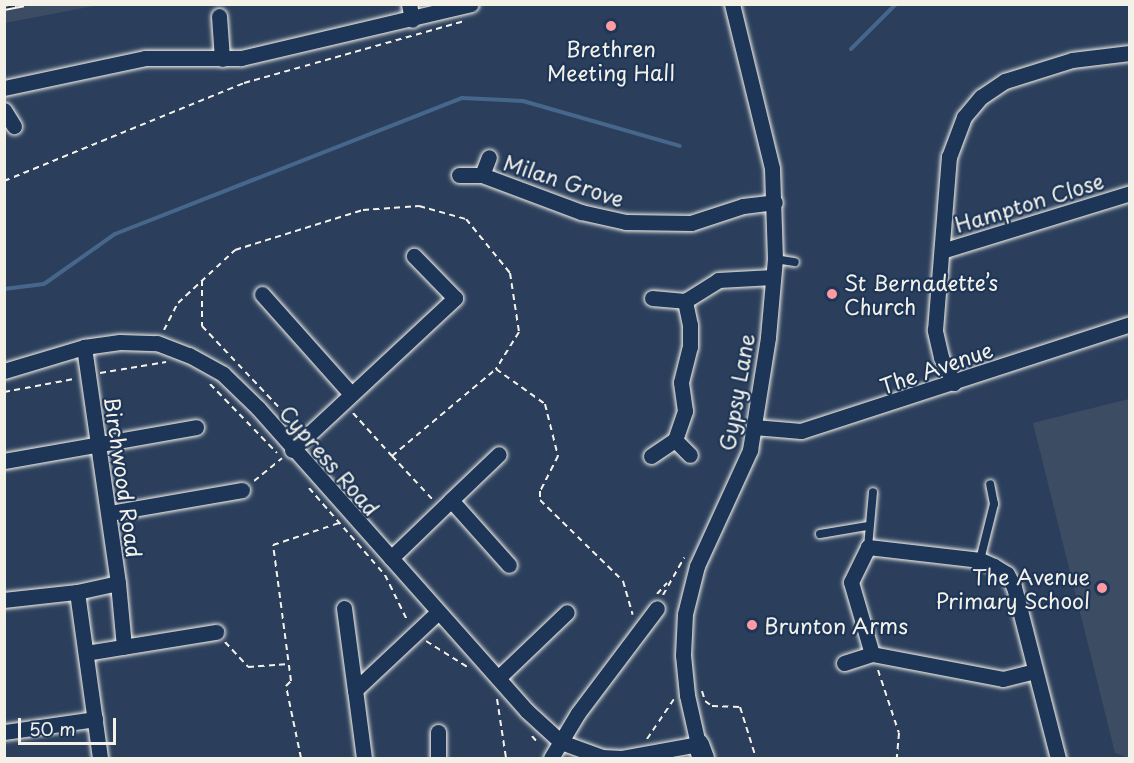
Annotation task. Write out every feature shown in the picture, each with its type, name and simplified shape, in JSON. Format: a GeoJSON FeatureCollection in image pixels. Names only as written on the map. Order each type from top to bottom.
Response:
{"type":"FeatureCollection","features":[{"type":"Feature","properties":{"kind":"street","name":"Gypsy Lane"},"geometry":{"type":"LineString","coordinates":[[561,742],[602,757],[622,758],[700,751],[684,665],[686,614],[697,566],[743,472],[754,428],[775,259],[775,202],[761,117],[732,4]]}},
{"type":"Feature","properties":{"kind":"street"},"geometry":{"type":"LineString","coordinates":[[4,88],[145,58],[222,59],[411,12],[471,11]]}},
{"type":"Feature","properties":{"kind":"street"},"geometry":{"type":"LineString","coordinates":[[219,16],[222,59]]}},
{"type":"Feature","properties":{"kind":"street"},"geometry":{"type":"LineString","coordinates":[[954,383],[941,357],[935,330],[954,136],[981,97],[1005,81],[1072,60],[1130,53]]}},
{"type":"Feature","properties":{"kind":"street"},"geometry":{"type":"LineString","coordinates":[[4,110],[14,126]]}},
{"type":"Feature","properties":{"kind":"street","name":"Milan Grove"},"geometry":{"type":"LineString","coordinates":[[482,175],[489,156]]}},
{"type":"Feature","properties":{"kind":"street","name":"Milan Grove"},"geometry":{"type":"LineString","coordinates":[[459,175],[482,175],[581,212],[626,222],[691,223],[743,206],[775,202]]}},
{"type":"Feature","properties":{"kind":"street","name":"Hampton Close"},"geometry":{"type":"LineString","coordinates":[[942,251],[1130,193]]}},
{"type":"Feature","properties":{"kind":"street"},"geometry":{"type":"LineString","coordinates":[[287,454],[455,298],[414,256]]}},
{"type":"Feature","properties":{"kind":"street"},"geometry":{"type":"LineString","coordinates":[[652,298],[685,301],[718,280],[773,278]]}},
{"type":"Feature","properties":{"kind":"street"},"geometry":{"type":"LineString","coordinates":[[262,294],[347,398]]}},
{"type":"Feature","properties":{"kind":"street"},"geometry":{"type":"LineString","coordinates":[[651,456],[675,440],[685,411],[681,382],[690,347],[685,301]]}},
{"type":"Feature","properties":{"kind":"street","name":"The Avenue"},"geometry":{"type":"LineString","coordinates":[[754,428],[801,432],[1130,324]]}},
{"type":"Feature","properties":{"kind":"street","name":"Cypress Road"},"geometry":{"type":"LineString","coordinates":[[4,371],[84,347],[120,342],[157,343],[223,374],[287,454],[346,521],[391,558],[498,678],[561,742]]}},
{"type":"Feature","properties":{"kind":"street","name":"Birchwood Road"},"geometry":{"type":"LineString","coordinates":[[4,600],[77,592],[118,583],[84,347]]}},
{"type":"Feature","properties":{"kind":"street"},"geometry":{"type":"LineString","coordinates":[[4,461],[196,427]]}},
{"type":"Feature","properties":{"kind":"street"},"geometry":{"type":"LineString","coordinates":[[675,440],[690,455]]}},
{"type":"Feature","properties":{"kind":"street"},"geometry":{"type":"LineString","coordinates":[[391,558],[499,454]]}},
{"type":"Feature","properties":{"kind":"street"},"geometry":{"type":"LineString","coordinates":[[109,513],[242,490]]}},
{"type":"Feature","properties":{"kind":"street"},"geometry":{"type":"LineString","coordinates":[[446,505],[509,565]]}},
{"type":"Feature","properties":{"kind":"street"},"geometry":{"type":"LineString","coordinates":[[872,654],[851,582],[868,547],[980,560],[1006,574],[1014,586],[1058,759]]}},
{"type":"Feature","properties":{"kind":"street"},"geometry":{"type":"LineString","coordinates":[[118,583],[124,646]]}},
{"type":"Feature","properties":{"kind":"street"},"geometry":{"type":"LineString","coordinates":[[77,592],[100,759]]}},
{"type":"Feature","properties":{"kind":"street"},"geometry":{"type":"LineString","coordinates":[[344,608],[364,759]]}},
{"type":"Feature","properties":{"kind":"street"},"geometry":{"type":"LineString","coordinates":[[551,759],[657,608]]}},
{"type":"Feature","properties":{"kind":"street"},"geometry":{"type":"LineString","coordinates":[[355,690],[438,612]]}},
{"type":"Feature","properties":{"kind":"street"},"geometry":{"type":"LineString","coordinates":[[498,678],[567,612]]}},
{"type":"Feature","properties":{"kind":"street"},"geometry":{"type":"LineString","coordinates":[[86,653],[216,632]]}},
{"type":"Feature","properties":{"kind":"street"},"geometry":{"type":"LineString","coordinates":[[844,663],[872,654],[1003,679],[1034,671]]}},
{"type":"Feature","properties":{"kind":"street"},"geometry":{"type":"LineString","coordinates":[[4,732],[95,719]]}},
{"type":"Feature","properties":{"kind":"street"},"geometry":{"type":"LineString","coordinates":[[438,732],[438,759]]}},
{"type":"Feature","properties":{"kind":"lane"},"geometry":{"type":"LineString","coordinates":[[775,259],[795,262]]}},
{"type":"Feature","properties":{"kind":"lane"},"geometry":{"type":"LineString","coordinates":[[980,560],[994,504],[990,484]]}},
{"type":"Feature","properties":{"kind":"lane"},"geometry":{"type":"LineString","coordinates":[[868,547],[868,526],[873,492]]}},
{"type":"Feature","properties":{"kind":"lane"},"geometry":{"type":"LineString","coordinates":[[820,534],[868,526]]}},
{"type":"Feature","properties":{"kind":"path"},"geometry":{"type":"LineString","coordinates":[[4,181],[244,83],[443,30],[471,11]]}},
{"type":"Feature","properties":{"kind":"path"},"geometry":{"type":"LineString","coordinates":[[157,343],[178,303],[235,250],[363,210],[419,206],[466,219],[510,273],[519,332],[496,369],[392,456]]}},
{"type":"Feature","properties":{"kind":"path"},"geometry":{"type":"LineString","coordinates":[[202,280],[202,326],[288,417]]}},
{"type":"Feature","properties":{"kind":"path"},"geometry":{"type":"LineString","coordinates":[[4,392],[50,386],[88,375],[173,361]]}},
{"type":"Feature","properties":{"kind":"path"},"geometry":{"type":"LineString","coordinates":[[496,369],[545,404],[558,456],[540,492],[540,500],[623,581],[634,620],[641,629]]}},
{"type":"Feature","properties":{"kind":"path"},"geometry":{"type":"LineString","coordinates":[[202,376],[287,454],[290,466]]}},
{"type":"Feature","properties":{"kind":"path"},"geometry":{"type":"LineString","coordinates":[[347,398],[392,456],[446,505]]}},
{"type":"Feature","properties":{"kind":"path"},"geometry":{"type":"LineString","coordinates":[[242,490],[287,454]]}},
{"type":"Feature","properties":{"kind":"path"},"geometry":{"type":"LineString","coordinates":[[304,482],[346,521],[385,575],[414,635],[477,676]]}},
{"type":"Feature","properties":{"kind":"path"},"geometry":{"type":"LineString","coordinates":[[301,759],[286,686],[291,681],[273,545],[346,521]]}},
{"type":"Feature","properties":{"kind":"path"},"geometry":{"type":"LineString","coordinates":[[657,608],[669,580],[687,555]]}},
{"type":"Feature","properties":{"kind":"path"},"geometry":{"type":"LineString","coordinates":[[216,632],[248,667],[289,664]]}},
{"type":"Feature","properties":{"kind":"path"},"geometry":{"type":"LineString","coordinates":[[872,654],[899,733],[897,759]]}},
{"type":"Feature","properties":{"kind":"path"},"geometry":{"type":"LineString","coordinates":[[498,678],[496,696],[506,759]]}},
{"type":"Feature","properties":{"kind":"shaded area"},"geometry":{"type":"Polygon","coordinates":[[[5,4],[99,4],[99,5],[5,23],[5,4]]]}},
{"type":"Feature","properties":{"kind":"shaded area","name":"The Avenue Primary School"},"geometry":{"type":"Polygon","coordinates":[[[1130,399],[1129,758],[1115,753],[1033,423],[1130,399]]]}},
{"type":"Feature","properties":{"kind":"waterway"},"geometry":{"type":"LineString","coordinates":[[851,49],[896,4]]}},
{"type":"Feature","properties":{"kind":"waterway"},"geometry":{"type":"LineString","coordinates":[[4,289],[44,284],[115,234],[462,98],[523,101],[680,146]]}},
{"type":"Feature","properties":{"kind":"railway"},"geometry":{"type":"LineString","coordinates":[[4,8],[24,4]]}},
{"type":"Feature","properties":{"kind":"place","name":"Brethren Meeting Hall"},"geometry":{"type":"Point","coordinates":[611,26]}},
{"type":"Feature","properties":{"kind":"place","name":"St Bernadette’s Church"},"geometry":{"type":"Point","coordinates":[832,294]}},
{"type":"Feature","properties":{"kind":"place","name":"The Avenue Primary School"},"geometry":{"type":"Point","coordinates":[1102,588]}},
{"type":"Feature","properties":{"kind":"place","name":"Brunton Arms"},"geometry":{"type":"Point","coordinates":[752,625]}}]}
